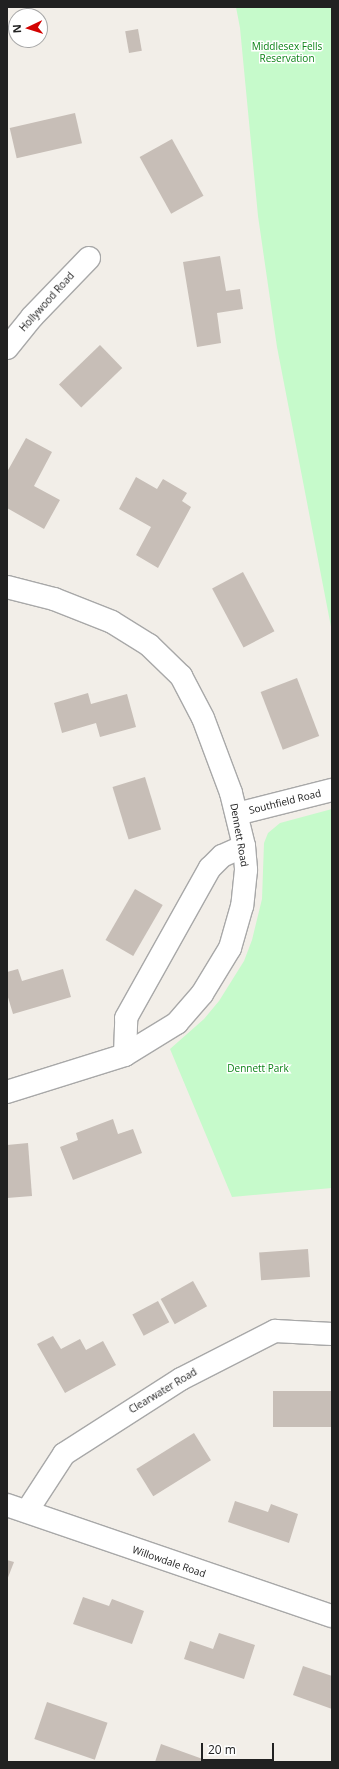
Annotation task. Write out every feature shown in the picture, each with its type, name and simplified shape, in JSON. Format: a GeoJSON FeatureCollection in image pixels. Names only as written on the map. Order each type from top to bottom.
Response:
{"type":"FeatureCollection","features":[{"type":"Feature","properties":{"kind":"street","name":"Hollywood Road"},"geometry":{"type":"LineString","coordinates":[[7,348],[32,317],[89,258]]}},
{"type":"Feature","properties":{"kind":"street","name":"Dennett Road"},"geometry":{"type":"LineString","coordinates":[[7,587],[54,599],[112,622],[149,645],[172,665],[188,688],[202,718],[237,814],[244,846],[246,870],[242,906],[230,948],[219,969],[202,994],[176,1023],[125,1055],[7,1092]]}},
{"type":"Feature","properties":{"kind":"street","name":"Southfield Road"},"geometry":{"type":"LineString","coordinates":[[237,814],[332,790]]}},
{"type":"Feature","properties":{"kind":"street"},"geometry":{"type":"LineString","coordinates":[[125,1055],[126,1018],[210,868],[222,856],[244,846]]}},
{"type":"Feature","properties":{"kind":"street","name":"Clearwater Road"},"geometry":{"type":"LineString","coordinates":[[17,1508],[64,1454],[181,1379],[276,1331],[332,1334]]}},
{"type":"Feature","properties":{"kind":"street","name":"Willowdale Road"},"geometry":{"type":"LineString","coordinates":[[17,1508],[166,1561],[332,1616]]}},
{"type":"Feature","properties":{"kind":"green space","name":"Middlesex Fells Reservation"},"geometry":{"type":"Polygon","coordinates":[[[236,7],[332,7],[332,632],[277,347],[258,216],[240,28],[236,7]]]}},
{"type":"Feature","properties":{"kind":"green space","name":"Dennett Park"},"geometry":{"type":"Polygon","coordinates":[[[332,809],[332,1188],[232,1197],[170,1049],[204,1019],[219,1001],[244,961],[252,940],[262,899],[264,843],[268,833],[280,823],[332,809]]]}},
{"type":"Feature","properties":{"kind":"building"},"geometry":{"type":"Polygon","coordinates":[[[138,29],[142,51],[129,53],[125,31],[138,29]]]}},
{"type":"Feature","properties":{"kind":"building"},"geometry":{"type":"Polygon","coordinates":[[[75,113],[82,143],[17,158],[10,128],[75,113]]]}},
{"type":"Feature","properties":{"kind":"building"},"geometry":{"type":"Polygon","coordinates":[[[172,139],[204,196],[171,214],[140,157],[172,139]]]}},
{"type":"Feature","properties":{"kind":"building"},"geometry":{"type":"Polygon","coordinates":[[[220,256],[226,291],[240,289],[243,309],[217,313],[221,343],[197,347],[183,262],[220,256]]]}},
{"type":"Feature","properties":{"kind":"building"},"geometry":{"type":"Polygon","coordinates":[[[100,345],[122,368],[81,408],[59,385],[100,345]]]}},
{"type":"Feature","properties":{"kind":"building"},"geometry":{"type":"Polygon","coordinates":[[[26,438],[52,452],[34,486],[60,500],[44,529],[7,508],[7,472],[26,438]]]}},
{"type":"Feature","properties":{"kind":"building"},"geometry":{"type":"Polygon","coordinates":[[[136,477],[157,489],[163,479],[187,493],[182,501],[191,507],[158,568],[136,555],[151,527],[119,509],[136,477]]]}},
{"type":"Feature","properties":{"kind":"building"},"geometry":{"type":"Polygon","coordinates":[[[243,572],[274,631],[244,648],[212,588],[243,572]]]}},
{"type":"Feature","properties":{"kind":"building"},"geometry":{"type":"Polygon","coordinates":[[[297,678],[319,736],[283,750],[261,692],[297,678]]]}},
{"type":"Feature","properties":{"kind":"building"},"geometry":{"type":"Polygon","coordinates":[[[88,693],[91,704],[127,694],[136,727],[100,737],[96,723],[62,733],[54,703],[88,693]]]}},
{"type":"Feature","properties":{"kind":"building"},"geometry":{"type":"Polygon","coordinates":[[[145,777],[161,830],[129,840],[112,787],[145,777]]]}},
{"type":"Feature","properties":{"kind":"building"},"geometry":{"type":"Polygon","coordinates":[[[135,889],[163,905],[133,956],[106,940],[135,889]]]}},
{"type":"Feature","properties":{"kind":"building"},"geometry":{"type":"Polygon","coordinates":[[[18,969],[22,981],[63,969],[71,997],[13,1014],[7,994],[7,972],[18,969]]]}},
{"type":"Feature","properties":{"kind":"building"},"geometry":{"type":"Polygon","coordinates":[[[113,1119],[118,1134],[133,1129],[142,1153],[73,1180],[60,1147],[78,1140],[76,1133],[113,1119]]]}},
{"type":"Feature","properties":{"kind":"building"},"geometry":{"type":"Polygon","coordinates":[[[28,1143],[32,1196],[7,1198],[7,1145],[28,1143]]]}},
{"type":"Feature","properties":{"kind":"building"},"geometry":{"type":"Polygon","coordinates":[[[308,1249],[310,1277],[261,1280],[259,1252],[308,1249]]]}},
{"type":"Feature","properties":{"kind":"building"},"geometry":{"type":"Polygon","coordinates":[[[193,1281],[207,1306],[175,1324],[161,1299],[193,1281]]]}},
{"type":"Feature","properties":{"kind":"building"},"geometry":{"type":"Polygon","coordinates":[[[158,1301],[169,1322],[144,1336],[132,1315],[158,1301]]]}},
{"type":"Feature","properties":{"kind":"building"},"geometry":{"type":"Polygon","coordinates":[[[53,1336],[61,1349],[80,1339],[86,1350],[103,1341],[116,1365],[65,1393],[37,1344],[53,1336]]]}},
{"type":"Feature","properties":{"kind":"building"},"geometry":{"type":"Polygon","coordinates":[[[273,1391],[332,1391],[332,1427],[273,1427],[273,1391]]]}},
{"type":"Feature","properties":{"kind":"building"},"geometry":{"type":"Polygon","coordinates":[[[194,1433],[211,1460],[153,1496],[136,1469],[194,1433]]]}},
{"type":"Feature","properties":{"kind":"building"},"geometry":{"type":"Polygon","coordinates":[[[235,1501],[268,1512],[271,1504],[298,1514],[289,1543],[228,1522],[235,1501]]]}},
{"type":"Feature","properties":{"kind":"building"},"geometry":{"type":"Polygon","coordinates":[[[7,1560],[14,1562],[7,1580],[7,1560]]]}},
{"type":"Feature","properties":{"kind":"building"},"geometry":{"type":"Polygon","coordinates":[[[83,1597],[109,1606],[112,1599],[144,1611],[132,1644],[73,1624],[83,1597]]]}},
{"type":"Feature","properties":{"kind":"building"},"geometry":{"type":"Polygon","coordinates":[[[219,1633],[255,1645],[244,1679],[184,1659],[190,1641],[213,1649],[219,1633]]]}},
{"type":"Feature","properties":{"kind":"building"},"geometry":{"type":"Polygon","coordinates":[[[303,1666],[332,1676],[332,1709],[293,1695],[303,1666]]]}},
{"type":"Feature","properties":{"kind":"building"},"geometry":{"type":"Polygon","coordinates":[[[47,1702],[108,1723],[95,1760],[34,1739],[47,1702]]]}},
{"type":"Feature","properties":{"kind":"building"},"geometry":{"type":"Polygon","coordinates":[[[161,1744],[211,1762],[155,1762],[161,1744]]]}}]}
